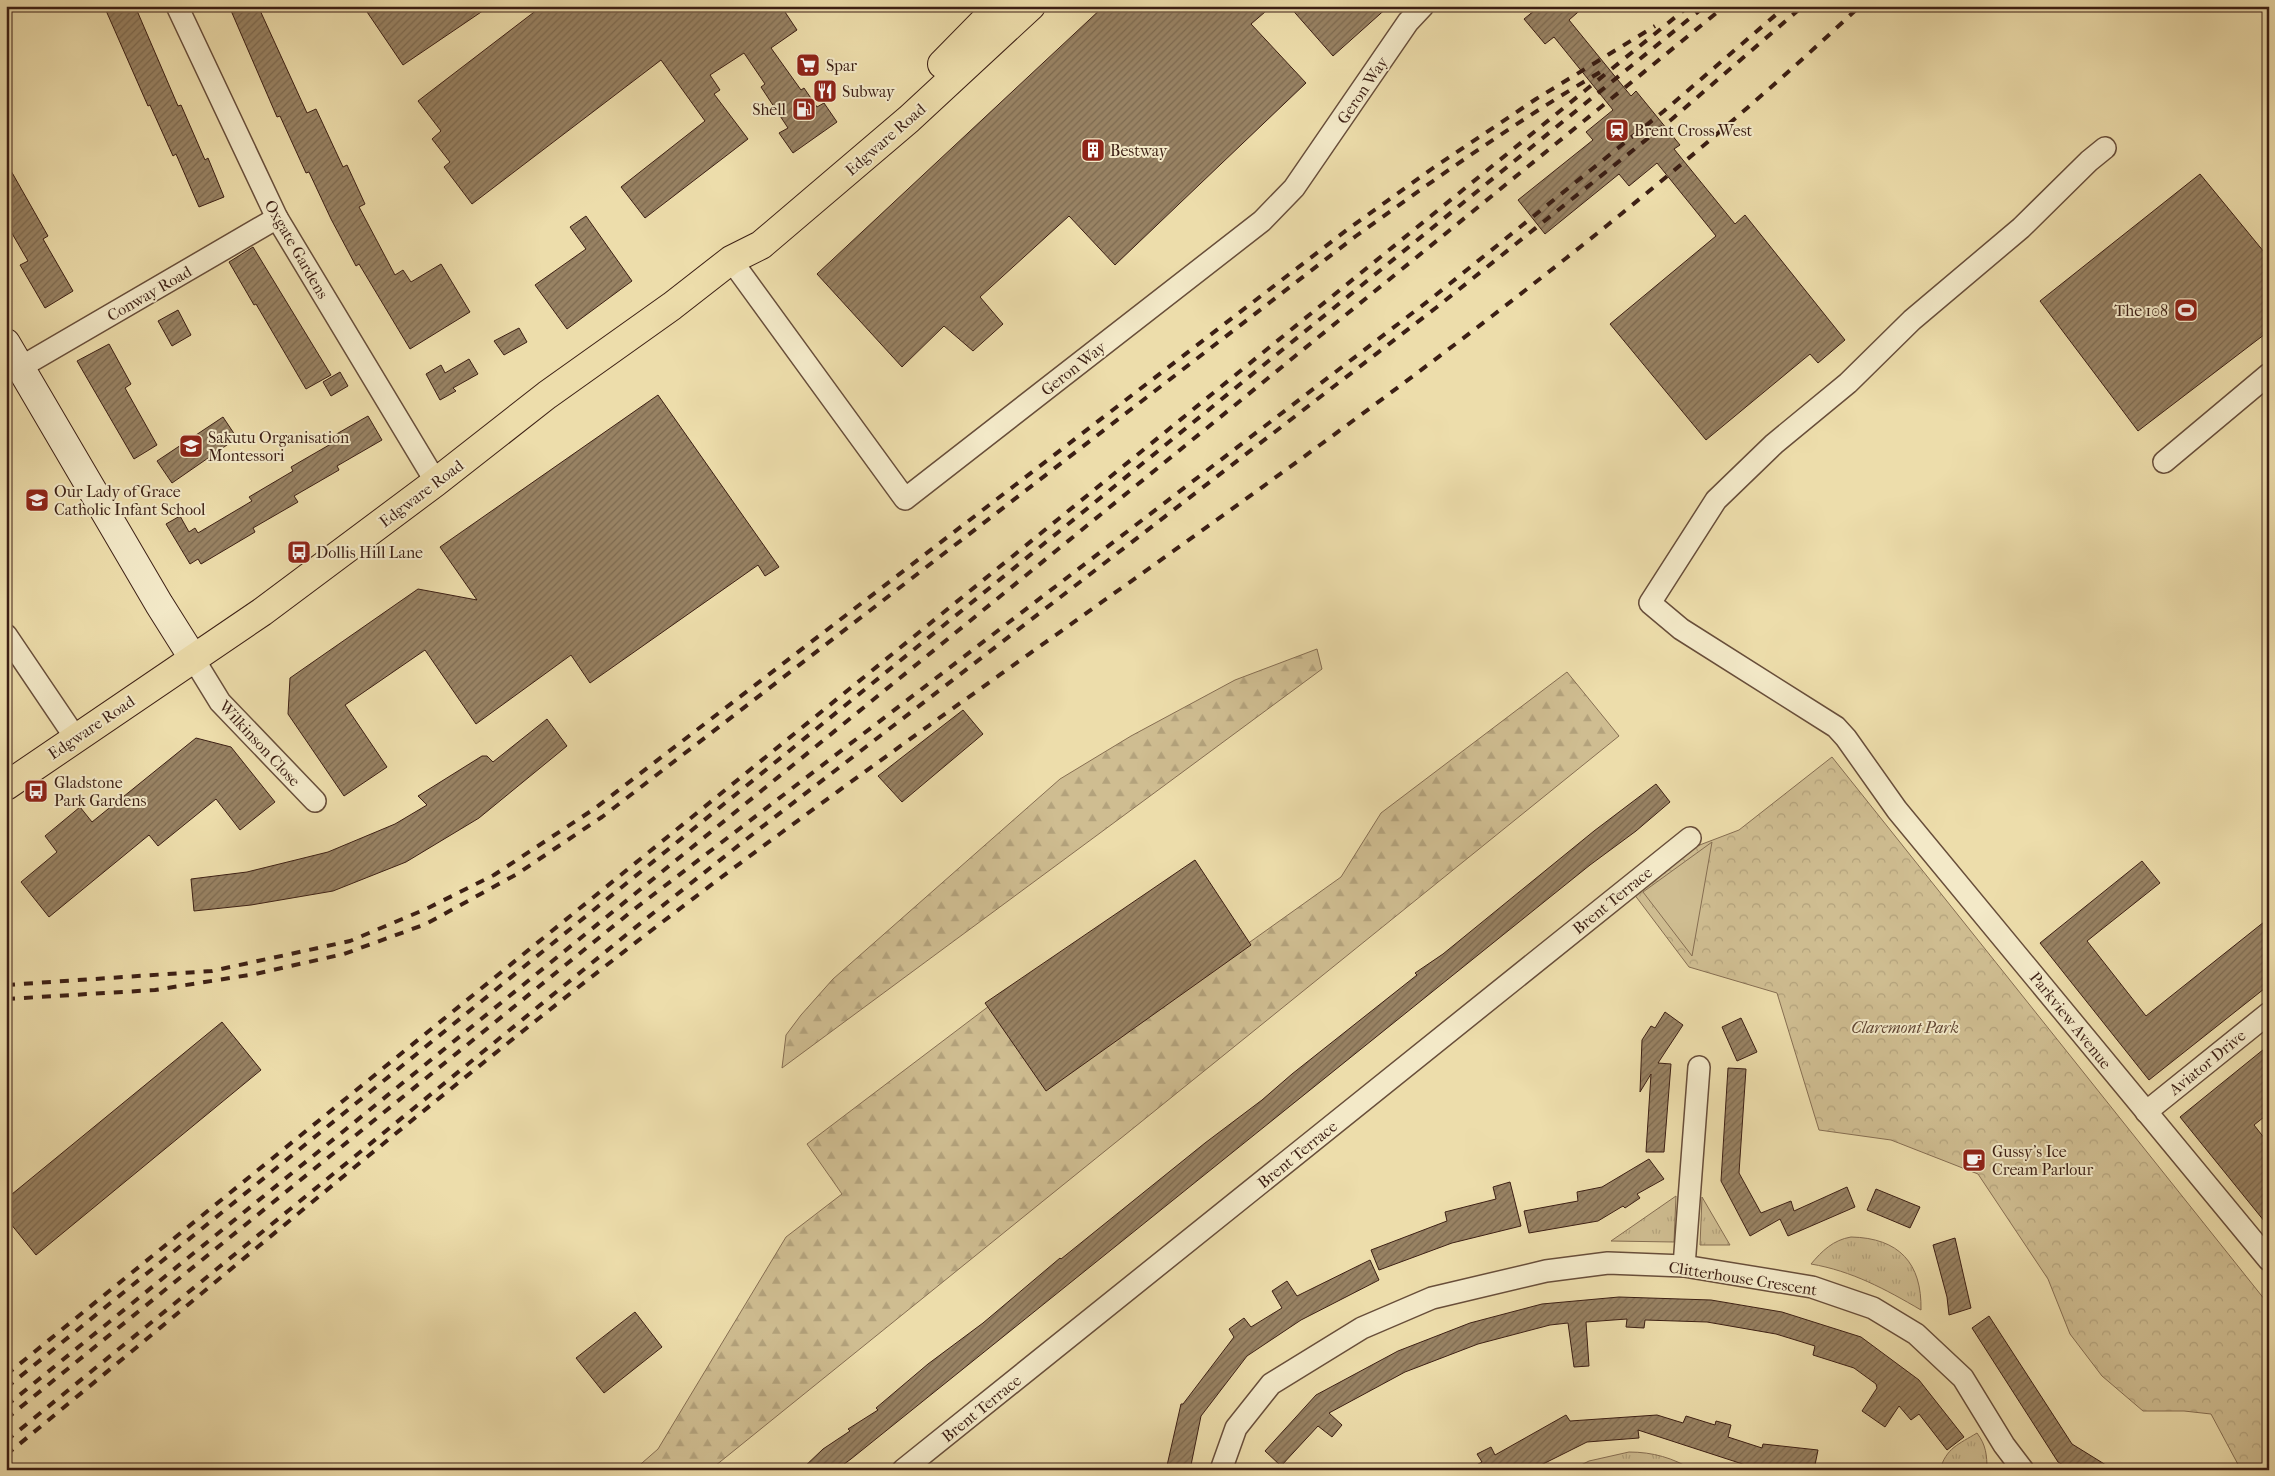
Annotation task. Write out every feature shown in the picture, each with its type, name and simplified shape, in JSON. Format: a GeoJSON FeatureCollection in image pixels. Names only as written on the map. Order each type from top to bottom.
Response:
{"type":"FeatureCollection","features":[{"type":"Feature","properties":{"kind":"main road","name":"Edgware Road"},"geometry":{"type":"LineString","coordinates":[[731,260],[746,234],[869,132],[957,50],[1000,6]]}},
{"type":"Feature","properties":{"kind":"main road","name":"Edgware Road"},"geometry":{"type":"LineString","coordinates":[[6,786],[262,612],[436,482],[547,395],[672,306],[731,260],[761,245],[910,119],[1031,6]]}},
{"type":"Feature","properties":{"kind":"street","name":"Oxgate Gardens"},"geometry":{"type":"LineString","coordinates":[[177,6],[278,218],[436,482]]}},
{"type":"Feature","properties":{"kind":"street","name":"Geron Way"},"geometry":{"type":"LineString","coordinates":[[731,260],[904,499],[1262,221],[1294,188],[1408,22],[1423,6]]}},
{"type":"Feature","properties":{"kind":"street","name":"Parkview Avenue"},"geometry":{"type":"LineString","coordinates":[[2105,148],[2089,161],[2021,228],[1912,320],[1848,383],[1774,444],[1716,500],[1650,603],[1681,629],[1836,728],[1846,738],[1896,810],[2269,1260]]}},
{"type":"Feature","properties":{"kind":"street","name":"Conway Road"},"geometry":{"type":"LineString","coordinates":[[21,368],[278,218]]}},
{"type":"Feature","properties":{"kind":"street"},"geometry":{"type":"LineString","coordinates":[[6,343],[159,604],[193,658]]}},
{"type":"Feature","properties":{"kind":"street"},"geometry":{"type":"LineString","coordinates":[[2164,462],[2269,374]]}},
{"type":"Feature","properties":{"kind":"street"},"geometry":{"type":"LineString","coordinates":[[6,635],[75,738]]}},
{"type":"Feature","properties":{"kind":"street","name":"Wilkinson Close"},"geometry":{"type":"LineString","coordinates":[[193,658],[220,702],[315,801]]}},
{"type":"Feature","properties":{"kind":"street","name":"Brent Terrace"},"geometry":{"type":"LineString","coordinates":[[903,1470],[1690,838]]}},
{"type":"Feature","properties":{"kind":"street","name":"Aviator Drive"},"geometry":{"type":"LineString","coordinates":[[2146,1112],[2269,1013]]}},
{"type":"Feature","properties":{"kind":"street"},"geometry":{"type":"LineString","coordinates":[[1684,1266],[1699,1067]]}},
{"type":"Feature","properties":{"kind":"street","name":"Clitterhouse Crescent"},"geometry":{"type":"LineString","coordinates":[[1221,1470],[1236,1428],[1271,1384],[1362,1328],[1432,1298],[1546,1271],[1608,1263],[1684,1266],[1812,1287],[1874,1308],[1916,1334],[1963,1378],[2004,1444],[2023,1470]]}},
{"type":"Feature","properties":{"kind":"green space"},"geometry":{"type":"Polygon","coordinates":[[[1317,649],[1322,669],[782,1068],[786,1035],[833,979],[1060,779],[1131,736],[1235,680],[1317,649]]]}},
{"type":"Feature","properties":{"kind":"green space"},"geometry":{"type":"Polygon","coordinates":[[[1567,672],[1619,736],[710,1470],[634,1470],[658,1449],[786,1237],[842,1194],[807,1144],[993,1003],[1047,1087],[1341,877],[1381,813],[1567,672]]]}},
{"type":"Feature","properties":{"kind":"green space","name":"Claremont Park"},"geometry":{"type":"Polygon","coordinates":[[[1832,757],[2269,1305],[2269,1470],[2241,1470],[2211,1414],[2184,1411],[2143,1411],[2102,1376],[2070,1334],[2048,1279],[1978,1174],[1891,1140],[1819,1130],[1777,993],[1689,967],[1634,894],[1697,846],[1739,830],[1832,757]]]}},
{"type":"Feature","properties":{"kind":"green space"},"geometry":{"type":"Polygon","coordinates":[[[1712,842],[1692,956],[1643,892],[1712,842]]]}},
{"type":"Feature","properties":{"kind":"green space"},"geometry":{"type":"Polygon","coordinates":[[[1676,1196],[1674,1242],[1611,1241],[1676,1196]]]}},
{"type":"Feature","properties":{"kind":"green space"},"geometry":{"type":"Polygon","coordinates":[[[1702,1197],[1730,1245],[1700,1245],[1702,1197]]]}},
{"type":"Feature","properties":{"kind":"green space"},"geometry":{"type":"Polygon","coordinates":[[[1851,1237],[1868,1238],[1882,1242],[1895,1248],[1904,1256],[1912,1267],[1917,1279],[1921,1310],[1854,1276],[1811,1264],[1828,1247],[1851,1237]]]}},
{"type":"Feature","properties":{"kind":"green space"},"geometry":{"type":"Polygon","coordinates":[[[1977,1433],[1985,1450],[1987,1470],[1940,1470],[1946,1456],[1954,1447],[1977,1433]]]}},
{"type":"Feature","properties":{"kind":"green space"},"geometry":{"type":"Polygon","coordinates":[[[1629,1452],[1662,1456],[1693,1470],[1571,1470],[1589,1461],[1629,1452]]]}},
{"type":"Feature","properties":{"kind":"building"},"geometry":{"type":"Polygon","coordinates":[[[104,6],[135,6],[178,106],[181,105],[205,160],[208,158],[224,197],[199,207],[176,154],[173,156],[150,105],[148,106],[104,6]]]}},
{"type":"Feature","properties":{"kind":"building"},"geometry":{"type":"Polygon","coordinates":[[[229,6],[258,6],[307,113],[316,109],[343,167],[347,165],[365,204],[359,207],[395,275],[403,270],[411,282],[441,264],[470,312],[410,349],[359,264],[356,266],[309,172],[306,173],[280,116],[277,117],[229,6]]]}},
{"type":"Feature","properties":{"kind":"building"},"geometry":{"type":"Polygon","coordinates":[[[363,6],[490,6],[403,65],[363,6]]]}},
{"type":"Feature","properties":{"kind":"building"},"geometry":{"type":"Polygon","coordinates":[[[542,6],[781,6],[797,30],[771,48],[801,90],[804,88],[817,107],[824,103],[837,122],[793,153],[779,133],[788,128],[761,87],[765,84],[744,53],[710,75],[720,90],[714,94],[748,139],[645,218],[621,187],[705,121],[661,60],[472,204],[444,167],[450,162],[432,139],[441,131],[418,101],[542,6]]]}},
{"type":"Feature","properties":{"kind":"building","name":"Bestway"},"geometry":{"type":"Polygon","coordinates":[[[1104,6],[1272,6],[1251,24],[1306,83],[1115,265],[1069,216],[980,297],[1003,324],[973,351],[944,326],[902,367],[817,274],[1104,6]]]}},
{"type":"Feature","properties":{"kind":"building"},"geometry":{"type":"Polygon","coordinates":[[[1289,6],[1389,6],[1333,56],[1289,6]]]}},
{"type":"Feature","properties":{"kind":"building"},"geometry":{"type":"Polygon","coordinates":[[[1540,6],[1585,6],[1569,20],[1631,96],[1636,91],[1680,145],[1674,149],[1735,224],[1745,215],[1845,340],[1818,363],[1810,354],[1706,440],[1610,324],[1716,236],[1657,163],[1629,186],[1619,174],[1545,234],[1518,200],[1593,140],[1586,132],[1613,110],[1554,37],[1545,44],[1524,19],[1540,6]]]}},
{"type":"Feature","properties":{"kind":"building"},"geometry":{"type":"Polygon","coordinates":[[[6,162],[48,236],[43,239],[73,291],[45,308],[20,265],[28,261],[6,223],[6,162]]]}},
{"type":"Feature","properties":{"kind":"building"},"geometry":{"type":"Polygon","coordinates":[[[2200,174],[2269,258],[2269,331],[2138,431],[2040,301],[2200,174]]]}},
{"type":"Feature","properties":{"kind":"building"},"geometry":{"type":"Polygon","coordinates":[[[586,216],[632,281],[567,329],[535,285],[586,249],[570,227],[586,216]]]}},
{"type":"Feature","properties":{"kind":"building"},"geometry":{"type":"Polygon","coordinates":[[[253,247],[331,375],[306,389],[229,262],[253,247]]]}},
{"type":"Feature","properties":{"kind":"building"},"geometry":{"type":"Polygon","coordinates":[[[178,310],[191,335],[172,346],[158,321],[178,310]]]}},
{"type":"Feature","properties":{"kind":"building"},"geometry":{"type":"Polygon","coordinates":[[[519,328],[527,342],[504,355],[494,341],[519,328]]]}},
{"type":"Feature","properties":{"kind":"building"},"geometry":{"type":"Polygon","coordinates":[[[109,344],[131,384],[125,388],[157,445],[134,459],[77,361],[109,344]]]}},
{"type":"Feature","properties":{"kind":"building"},"geometry":{"type":"Polygon","coordinates":[[[469,359],[478,374],[453,388],[456,391],[440,400],[426,374],[441,365],[445,373],[469,359]]]}},
{"type":"Feature","properties":{"kind":"building"},"geometry":{"type":"Polygon","coordinates":[[[340,372],[348,386],[331,396],[323,382],[340,372]]]}},
{"type":"Feature","properties":{"kind":"building"},"geometry":{"type":"Polygon","coordinates":[[[658,395],[779,567],[765,576],[758,565],[590,683],[571,655],[476,724],[425,650],[345,705],[387,767],[344,796],[288,714],[290,678],[418,589],[477,600],[440,547],[658,395]]]}},
{"type":"Feature","properties":{"kind":"building"},"geometry":{"type":"Polygon","coordinates":[[[368,416],[382,440],[337,466],[339,470],[294,496],[298,502],[253,528],[255,532],[201,564],[198,559],[190,564],[166,524],[180,516],[189,532],[195,528],[198,533],[252,501],[249,497],[293,471],[291,467],[336,441],[333,436],[368,416]]]}},
{"type":"Feature","properties":{"kind":"building"},"geometry":{"type":"Polygon","coordinates":[[[223,417],[237,438],[172,483],[157,461],[223,417]]]}},
{"type":"Feature","properties":{"kind":"building"},"geometry":{"type":"Polygon","coordinates":[[[963,710],[983,734],[902,802],[878,776],[963,710]]]}},
{"type":"Feature","properties":{"kind":"building"},"geometry":{"type":"Polygon","coordinates":[[[547,719],[567,746],[479,818],[406,862],[333,891],[251,905],[194,911],[191,879],[247,872],[328,852],[395,824],[427,805],[418,796],[482,756],[487,756],[493,762],[547,719]]]}},
{"type":"Feature","properties":{"kind":"building"},"geometry":{"type":"Polygon","coordinates":[[[196,738],[231,747],[275,802],[240,830],[216,799],[158,846],[149,835],[49,917],[21,882],[57,852],[45,836],[80,807],[92,822],[196,738]]]}},
{"type":"Feature","properties":{"kind":"building"},"geometry":{"type":"Polygon","coordinates":[[[1656,784],[1670,802],[1636,831],[1590,865],[851,1459],[836,1470],[801,1470],[823,1449],[850,1431],[848,1429],[878,1410],[876,1408],[928,1364],[983,1323],[1060,1258],[1262,1100],[1417,975],[1415,973],[1443,954],[1594,831],[1656,784]]]}},
{"type":"Feature","properties":{"kind":"building"},"geometry":{"type":"Polygon","coordinates":[[[1195,860],[1251,945],[1046,1091],[985,1003],[1195,860]]]}},
{"type":"Feature","properties":{"kind":"building"},"geometry":{"type":"Polygon","coordinates":[[[2142,861],[2160,883],[2087,941],[2146,1016],[2269,918],[2269,985],[2149,1080],[2040,943],[2142,861]]]}},
{"type":"Feature","properties":{"kind":"building"},"geometry":{"type":"Polygon","coordinates":[[[1665,1012],[1683,1025],[1658,1063],[1671,1064],[1664,1152],[1646,1152],[1651,1074],[1640,1092],[1642,1040],[1651,1026],[1655,1028],[1665,1012]]]}},
{"type":"Feature","properties":{"kind":"building"},"geometry":{"type":"Polygon","coordinates":[[[1741,1018],[1757,1052],[1737,1061],[1722,1027],[1741,1018]]]}},
{"type":"Feature","properties":{"kind":"building"},"geometry":{"type":"Polygon","coordinates":[[[222,1022],[261,1070],[36,1255],[6,1218],[6,1199],[222,1022]]]}},
{"type":"Feature","properties":{"kind":"building"},"geometry":{"type":"Polygon","coordinates":[[[2269,1045],[2269,1113],[2254,1125],[2269,1144],[2269,1227],[2180,1117],[2269,1045]]]}},
{"type":"Feature","properties":{"kind":"building"},"geometry":{"type":"Polygon","coordinates":[[[1728,1068],[1746,1069],[1739,1173],[1761,1213],[1791,1201],[1794,1211],[1847,1187],[1855,1207],[1788,1236],[1780,1219],[1750,1236],[1721,1181],[1728,1068]]]}},
{"type":"Feature","properties":{"kind":"building"},"geometry":{"type":"Polygon","coordinates":[[[1649,1159],[1664,1179],[1637,1194],[1640,1198],[1625,1208],[1623,1206],[1598,1221],[1529,1233],[1524,1211],[1578,1201],[1577,1192],[1602,1187],[1649,1159]]]}},
{"type":"Feature","properties":{"kind":"building"},"geometry":{"type":"Polygon","coordinates":[[[1510,1182],[1521,1226],[1452,1243],[1379,1270],[1371,1250],[1447,1221],[1445,1212],[1496,1199],[1493,1187],[1510,1182]]]}},
{"type":"Feature","properties":{"kind":"building"},"geometry":{"type":"Polygon","coordinates":[[[1876,1189],[1920,1207],[1910,1228],[1867,1210],[1876,1189]]]}},
{"type":"Feature","properties":{"kind":"building"},"geometry":{"type":"Polygon","coordinates":[[[1955,1238],[1971,1308],[1949,1315],[1947,1297],[1933,1245],[1955,1238]]]}},
{"type":"Feature","properties":{"kind":"building"},"geometry":{"type":"Polygon","coordinates":[[[1370,1260],[1379,1280],[1301,1320],[1247,1356],[1201,1416],[1190,1470],[1166,1470],[1181,1404],[1183,1404],[1234,1337],[1229,1329],[1244,1318],[1251,1327],[1282,1308],[1272,1291],[1287,1281],[1297,1296],[1370,1260]]]}},
{"type":"Feature","properties":{"kind":"building"},"geometry":{"type":"Polygon","coordinates":[[[1619,1297],[1711,1300],[1782,1312],[1861,1337],[1919,1380],[1964,1437],[1947,1450],[1919,1414],[1911,1420],[1899,1406],[1885,1427],[1862,1411],[1877,1388],[1876,1384],[1854,1368],[1813,1355],[1815,1346],[1776,1334],[1707,1322],[1645,1320],[1644,1328],[1626,1327],[1627,1319],[1586,1322],[1589,1366],[1574,1367],[1568,1323],[1550,1325],[1478,1344],[1405,1372],[1329,1413],[1342,1425],[1332,1437],[1318,1426],[1281,1466],[1265,1451],[1316,1395],[1398,1351],[1470,1323],[1542,1304],[1619,1297]]]}},
{"type":"Feature","properties":{"kind":"building"},"geometry":{"type":"Polygon","coordinates":[[[635,1312],[662,1347],[604,1393],[576,1358],[635,1312]]]}},
{"type":"Feature","properties":{"kind":"building"},"geometry":{"type":"Polygon","coordinates":[[[1989,1316],[2072,1444],[2114,1470],[2072,1470],[2058,1462],[1972,1328],[1989,1316]]]}},
{"type":"Feature","properties":{"kind":"building"},"geometry":{"type":"Polygon","coordinates":[[[1566,1415],[1570,1421],[1657,1415],[1683,1423],[1686,1416],[1715,1425],[1716,1421],[1731,1425],[1728,1437],[1762,1448],[1763,1444],[1818,1450],[1814,1470],[1761,1470],[1638,1430],[1639,1438],[1587,1442],[1541,1465],[1544,1470],[1467,1470],[1482,1462],[1477,1454],[1491,1447],[1495,1455],[1566,1415]]]}},
{"type":"Feature","properties":{"kind":"railway"},"geometry":{"type":"LineString","coordinates":[[6,1375],[1689,6]]}},
{"type":"Feature","properties":{"kind":"railway"},"geometry":{"type":"LineString","coordinates":[[6,1388],[1705,6]]}},
{"type":"Feature","properties":{"kind":"railway"},"geometry":{"type":"LineString","coordinates":[[6,1406],[1725,6]]}},
{"type":"Feature","properties":{"kind":"railway"},"geometry":{"type":"LineString","coordinates":[[6,1419],[632,911],[1432,298],[1664,111],[1786,6]]}},
{"type":"Feature","properties":{"kind":"railway"},"geometry":{"type":"LineString","coordinates":[[6,1441],[642,922],[758,830],[1437,307],[1672,119],[1803,6]]}},
{"type":"Feature","properties":{"kind":"railway"},"geometry":{"type":"LineString","coordinates":[[6,1455],[389,1139],[583,983],[781,833],[1333,435],[1603,229],[1734,120],[1860,6]]}},
{"type":"Feature","properties":{"kind":"railway"},"geometry":{"type":"LineString","coordinates":[[6,985],[212,971],[350,941],[426,909],[494,875],[594,809],[1348,229],[1433,168],[1536,99],[1655,26]]}},
{"type":"Feature","properties":{"kind":"railway"},"geometry":{"type":"LineString","coordinates":[[6,999],[155,990],[255,974],[344,954],[426,924],[517,874],[602,817],[1356,236],[1477,150],[1602,71]]}},
{"type":"Feature","properties":{"kind":"place","name":"Spar"},"geometry":{"type":"Point","coordinates":[808,65]}},
{"type":"Feature","properties":{"kind":"place","name":"Subway"},"geometry":{"type":"Point","coordinates":[825,91]}},
{"type":"Feature","properties":{"kind":"place","name":"Shell"},"geometry":{"type":"Point","coordinates":[804,109]}},
{"type":"Feature","properties":{"kind":"place","name":"Brent Cross West"},"geometry":{"type":"Point","coordinates":[1617,130]}},
{"type":"Feature","properties":{"kind":"place","name":"Bestway"},"geometry":{"type":"Point","coordinates":[1093,150]}},
{"type":"Feature","properties":{"kind":"place","name":"The 108"},"geometry":{"type":"Point","coordinates":[2186,310]}},
{"type":"Feature","properties":{"kind":"place","name":"Sakutu Organisation Montessori"},"geometry":{"type":"Point","coordinates":[191,446]}},
{"type":"Feature","properties":{"kind":"place","name":"Our Lady of Grace Catholic Infant School"},"geometry":{"type":"Point","coordinates":[37,500]}},
{"type":"Feature","properties":{"kind":"place","name":"Dollis Hill Lane"},"geometry":{"type":"Point","coordinates":[299,552]}},
{"type":"Feature","properties":{"kind":"place","name":"Gladstone Park Gardens"},"geometry":{"type":"Point","coordinates":[36,791]}},
{"type":"Feature","properties":{"kind":"place","name":"Gussy's Ice Cream Parlour"},"geometry":{"type":"Point","coordinates":[1974,1160]}}]}
